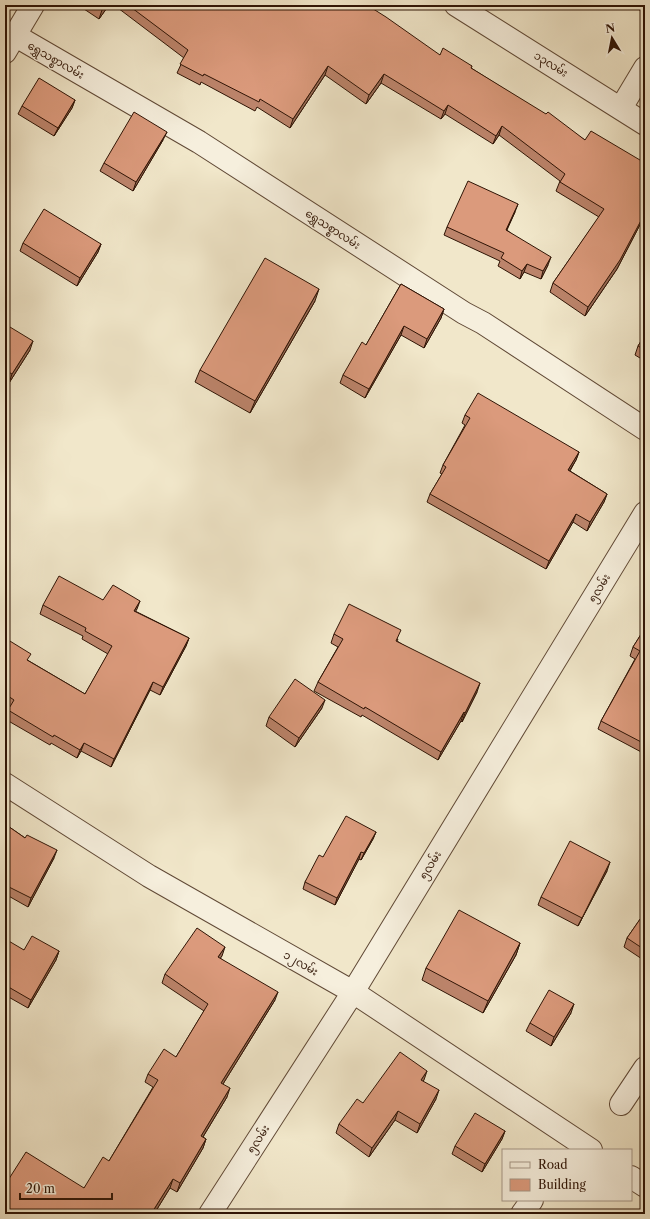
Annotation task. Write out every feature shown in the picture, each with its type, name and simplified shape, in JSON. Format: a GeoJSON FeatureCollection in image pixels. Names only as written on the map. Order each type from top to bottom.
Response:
{"type":"FeatureCollection","features":[{"type":"Feature","properties":{"kind":"street"},"geometry":{"type":"LineString","coordinates":[[10,44],[33,5]]}},
{"type":"Feature","properties":{"kind":"street","name":"၁၃လမ်း"},"geometry":{"type":"LineString","coordinates":[[456,5],[645,124]]}},
{"type":"Feature","properties":{"kind":"street","name":"ရွှေသစ္စာလမ်း"},"geometry":{"type":"LineString","coordinates":[[10,44],[199,142],[464,314],[483,323],[645,429]]}},
{"type":"Feature","properties":{"kind":"street"},"geometry":{"type":"LineString","coordinates":[[621,108],[645,68]]}},
{"type":"Feature","properties":{"kind":"street","name":"၅လမ်း"},"geometry":{"type":"LineString","coordinates":[[210,1214],[353,992],[645,513]]}},
{"type":"Feature","properties":{"kind":"street","name":"၁၂လမ်း"},"geometry":{"type":"LineString","coordinates":[[5,784],[149,876],[353,992],[578,1147]]}},
{"type":"Feature","properties":{"kind":"street"},"geometry":{"type":"LineString","coordinates":[[621,1104],[645,1068]]}},
{"type":"Feature","properties":{"kind":"street"},"geometry":{"type":"LineString","coordinates":[[632,1178],[645,1186]]}},
{"type":"Feature","properties":{"kind":"street"},"geometry":{"type":"LineString","coordinates":[[522,1214],[531,1201]]}},
{"type":"Feature","properties":{"kind":"building"},"geometry":{"type":"Polygon","coordinates":[[[95,5],[106,5],[102,10],[95,5]]]}},
{"type":"Feature","properties":{"kind":"building"},"geometry":{"type":"Polygon","coordinates":[[[128,5],[367,5],[440,55],[443,48],[472,66],[471,68],[546,114],[548,112],[585,140],[591,131],[645,163],[645,213],[620,260],[588,307],[553,283],[604,209],[560,182],[565,174],[502,126],[496,136],[448,105],[444,111],[384,74],[369,95],[328,66],[293,119],[260,99],[259,102],[204,74],[203,76],[180,64],[188,50],[128,5]]]}},
{"type":"Feature","properties":{"kind":"building"},"geometry":{"type":"Polygon","coordinates":[[[39,78],[75,100],[58,128],[22,106],[39,78]]]}},
{"type":"Feature","properties":{"kind":"building"},"geometry":{"type":"Polygon","coordinates":[[[134,112],[167,132],[136,182],[104,163],[134,112]]]}},
{"type":"Feature","properties":{"kind":"building"},"geometry":{"type":"Polygon","coordinates":[[[468,181],[518,204],[506,230],[551,257],[543,271],[527,264],[522,271],[501,258],[504,253],[447,227],[468,181]]]}},
{"type":"Feature","properties":{"kind":"building"},"geometry":{"type":"Polygon","coordinates":[[[44,209],[101,244],[80,278],[23,243],[44,209]]]}},
{"type":"Feature","properties":{"kind":"building"},"geometry":{"type":"Polygon","coordinates":[[[265,258],[319,289],[255,401],[200,370],[265,258]]]}},
{"type":"Feature","properties":{"kind":"building"},"geometry":{"type":"Polygon","coordinates":[[[401,284],[444,309],[427,339],[404,326],[369,389],[343,375],[362,342],[366,345],[401,284]]]}},
{"type":"Feature","properties":{"kind":"building"},"geometry":{"type":"Polygon","coordinates":[[[5,324],[33,341],[12,374],[5,370],[5,324]]]}},
{"type":"Feature","properties":{"kind":"building"},"geometry":{"type":"Polygon","coordinates":[[[645,335],[645,350],[638,346],[645,335]]]}},
{"type":"Feature","properties":{"kind":"building"},"geometry":{"type":"Polygon","coordinates":[[[478,393],[579,452],[568,470],[607,494],[590,522],[576,514],[549,561],[430,494],[446,467],[443,465],[470,418],[465,415],[478,393]]]}},
{"type":"Feature","properties":{"kind":"building"},"geometry":{"type":"Polygon","coordinates":[[[59,576],[103,600],[113,585],[140,601],[134,611],[189,638],[163,687],[153,682],[114,759],[84,743],[80,750],[54,735],[53,737],[8,710],[14,700],[5,694],[5,638],[31,654],[27,660],[85,694],[112,646],[85,631],[86,628],[43,605],[59,576]]]}},
{"type":"Feature","properties":{"kind":"building"},"geometry":{"type":"Polygon","coordinates":[[[349,604],[401,630],[396,641],[480,683],[465,713],[464,712],[441,752],[365,707],[364,709],[318,682],[343,639],[334,634],[349,604]]]}},
{"type":"Feature","properties":{"kind":"building"},"geometry":{"type":"Polygon","coordinates":[[[645,628],[645,744],[601,721],[640,651],[633,647],[645,628]]]}},
{"type":"Feature","properties":{"kind":"building"},"geometry":{"type":"Polygon","coordinates":[[[295,679],[325,700],[299,738],[269,717],[295,679]]]}},
{"type":"Feature","properties":{"kind":"building"},"geometry":{"type":"Polygon","coordinates":[[[346,816],[376,832],[364,853],[361,852],[337,898],[305,882],[319,855],[323,857],[346,816]]]}},
{"type":"Feature","properties":{"kind":"building"},"geometry":{"type":"Polygon","coordinates":[[[5,824],[25,838],[27,835],[57,850],[31,898],[5,885],[5,824]]]}},
{"type":"Feature","properties":{"kind":"building"},"geometry":{"type":"Polygon","coordinates":[[[570,841],[610,862],[582,918],[541,897],[570,841]]]}},
{"type":"Feature","properties":{"kind":"building"},"geometry":{"type":"Polygon","coordinates":[[[459,910],[520,943],[488,1001],[426,968],[459,910]]]}},
{"type":"Feature","properties":{"kind":"building"},"geometry":{"type":"Polygon","coordinates":[[[645,912],[645,950],[627,938],[645,912]]]}},
{"type":"Feature","properties":{"kind":"building"},"geometry":{"type":"Polygon","coordinates":[[[197,928],[225,947],[218,957],[278,992],[221,1083],[230,1088],[201,1136],[206,1139],[180,1183],[173,1179],[151,1214],[146,1214],[141,1211],[140,1214],[5,1214],[5,1185],[26,1152],[84,1188],[103,1157],[109,1161],[158,1080],[148,1074],[164,1049],[176,1057],[208,1004],[165,974],[197,928]]]}},
{"type":"Feature","properties":{"kind":"building"},"geometry":{"type":"Polygon","coordinates":[[[32,936],[59,951],[31,1000],[5,985],[5,944],[7,940],[24,950],[32,936]]]}},
{"type":"Feature","properties":{"kind":"building"},"geometry":{"type":"Polygon","coordinates":[[[549,990],[574,1004],[554,1037],[530,1023],[549,990]]]}},
{"type":"Feature","properties":{"kind":"building"},"geometry":{"type":"Polygon","coordinates":[[[400,1052],[427,1071],[421,1080],[439,1090],[420,1124],[398,1111],[372,1148],[339,1124],[357,1099],[363,1103],[400,1052]]]}},
{"type":"Feature","properties":{"kind":"building"},"geometry":{"type":"Polygon","coordinates":[[[475,1113],[505,1131],[485,1164],[455,1146],[475,1113]]]}},
{"type":"Feature","properties":{"kind":"building"},"geometry":{"type":"Polygon","coordinates":[[[291,1210],[297,1214],[288,1214],[291,1210]]]}}]}
